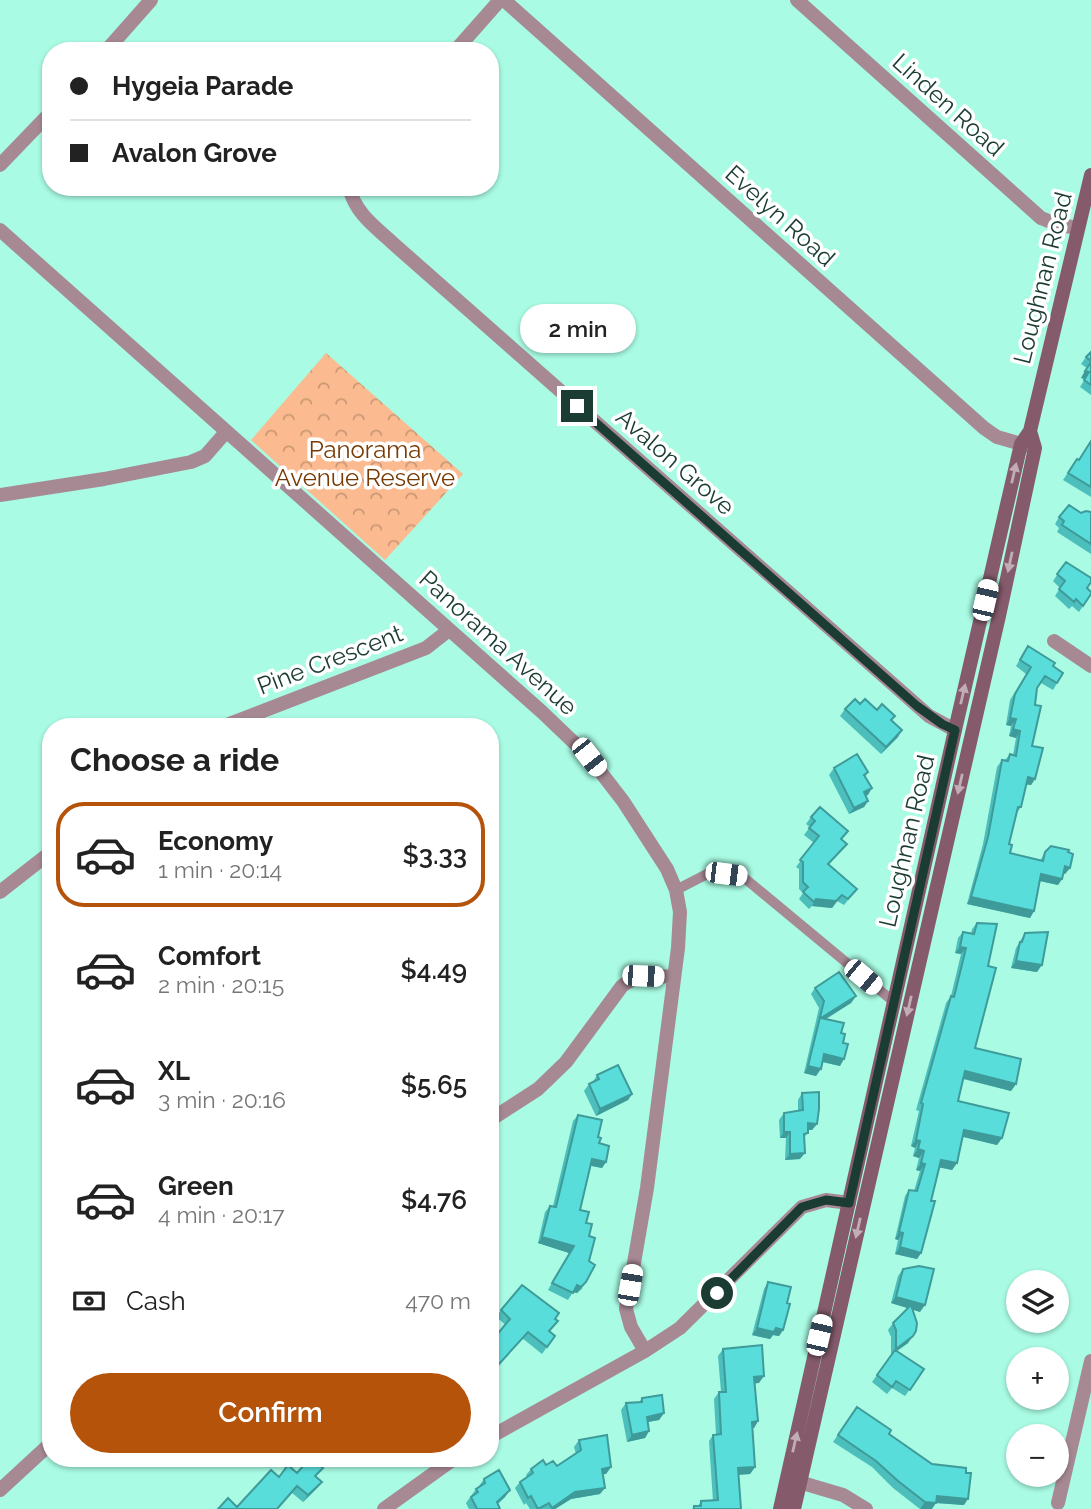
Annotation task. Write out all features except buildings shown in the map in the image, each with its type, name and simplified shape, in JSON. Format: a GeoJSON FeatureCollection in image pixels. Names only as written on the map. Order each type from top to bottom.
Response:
{"type":"FeatureCollection","features":[{"type":"Feature","properties":{"kind":"main road","name":"Loughnan Road"},"geometry":{"type":"LineString","coordinates":[[780,1509],[955,730],[1029,441],[1091,175]]}},
{"type":"Feature","properties":{"kind":"main road","name":"Loughnan Road"},"geometry":{"type":"LineString","coordinates":[[794,1509],[999,616],[1029,441]]}},
{"type":"Feature","properties":{"kind":"street"},"geometry":{"type":"LineString","coordinates":[[114,42],[151,0]]}},
{"type":"Feature","properties":{"kind":"street"},"geometry":{"type":"LineString","coordinates":[[463,42],[502,0]]}},
{"type":"Feature","properties":{"kind":"street","name":"Evelyn Road"},"geometry":{"type":"LineString","coordinates":[[502,0],[984,428],[997,437],[1029,441]]}},
{"type":"Feature","properties":{"kind":"street","name":"Linden Road"},"geometry":{"type":"LineString","coordinates":[[797,0],[1041,218],[1077,228]]}},
{"type":"Feature","properties":{"kind":"street"},"geometry":{"type":"LineString","coordinates":[[0,165],[42,121]]}},
{"type":"Feature","properties":{"kind":"street","name":"Avalon Grove"},"geometry":{"type":"LineString","coordinates":[[352,196],[355,206],[378,230],[923,711],[955,730]]}},
{"type":"Feature","properties":{"kind":"street","name":"Panorama Avenue"},"geometry":{"type":"LineString","coordinates":[[0,230],[589,757],[623,801],[667,869],[676,890],[680,912],[674,977],[649,1175],[626,1309],[631,1327],[645,1351]]}},
{"type":"Feature","properties":{"kind":"street"},"geometry":{"type":"LineString","coordinates":[[0,495],[104,480],[191,462],[205,456],[226,432]]}},
{"type":"Feature","properties":{"kind":"street","name":"Pine Crescent"},"geometry":{"type":"LineString","coordinates":[[245,718],[426,648],[449,630]]}},
{"type":"Feature","properties":{"kind":"street"},"geometry":{"type":"LineString","coordinates":[[1054,641],[1091,666]]}},
{"type":"Feature","properties":{"kind":"street"},"geometry":{"type":"LineString","coordinates":[[0,892],[42,859]]}},
{"type":"Feature","properties":{"kind":"street"},"geometry":{"type":"LineString","coordinates":[[499,1115],[538,1089],[566,1062],[622,986],[631,979],[643,976],[674,977]]}},
{"type":"Feature","properties":{"kind":"street"},"geometry":{"type":"LineString","coordinates":[[499,1432],[645,1351],[680,1328],[802,1207],[826,1200],[849,1203]]}},
{"type":"Feature","properties":{"kind":"street"},"geometry":{"type":"LineString","coordinates":[[1058,1503],[1091,1361]]}},
{"type":"Feature","properties":{"kind":"street"},"geometry":{"type":"LineString","coordinates":[[0,1490],[42,1451]]}},
{"type":"Feature","properties":{"kind":"street"},"geometry":{"type":"LineString","coordinates":[[384,1509],[442,1467]]}},
{"type":"Feature","properties":{"kind":"street"},"geometry":{"type":"LineString","coordinates":[[799,1482],[843,1495],[866,1509]]}},
{"type":"Feature","properties":{"kind":"lane"},"geometry":{"type":"LineString","coordinates":[[676,890],[711,873],[742,876],[894,1002]]}},
{"type":"Feature","properties":{"kind":"green space","name":"Panorama Avenue Reserve"},"geometry":{"type":"Polygon","coordinates":[[[326,353],[463,474],[385,560],[251,440],[326,353]]]}},
{"type":"Feature","properties":{"kind":"route"},"geometry":{"type":"LineString","coordinates":[[577,406],[917,706],[955,730],[849,1203],[826,1200],[802,1207],[717,1293]]}}]}
